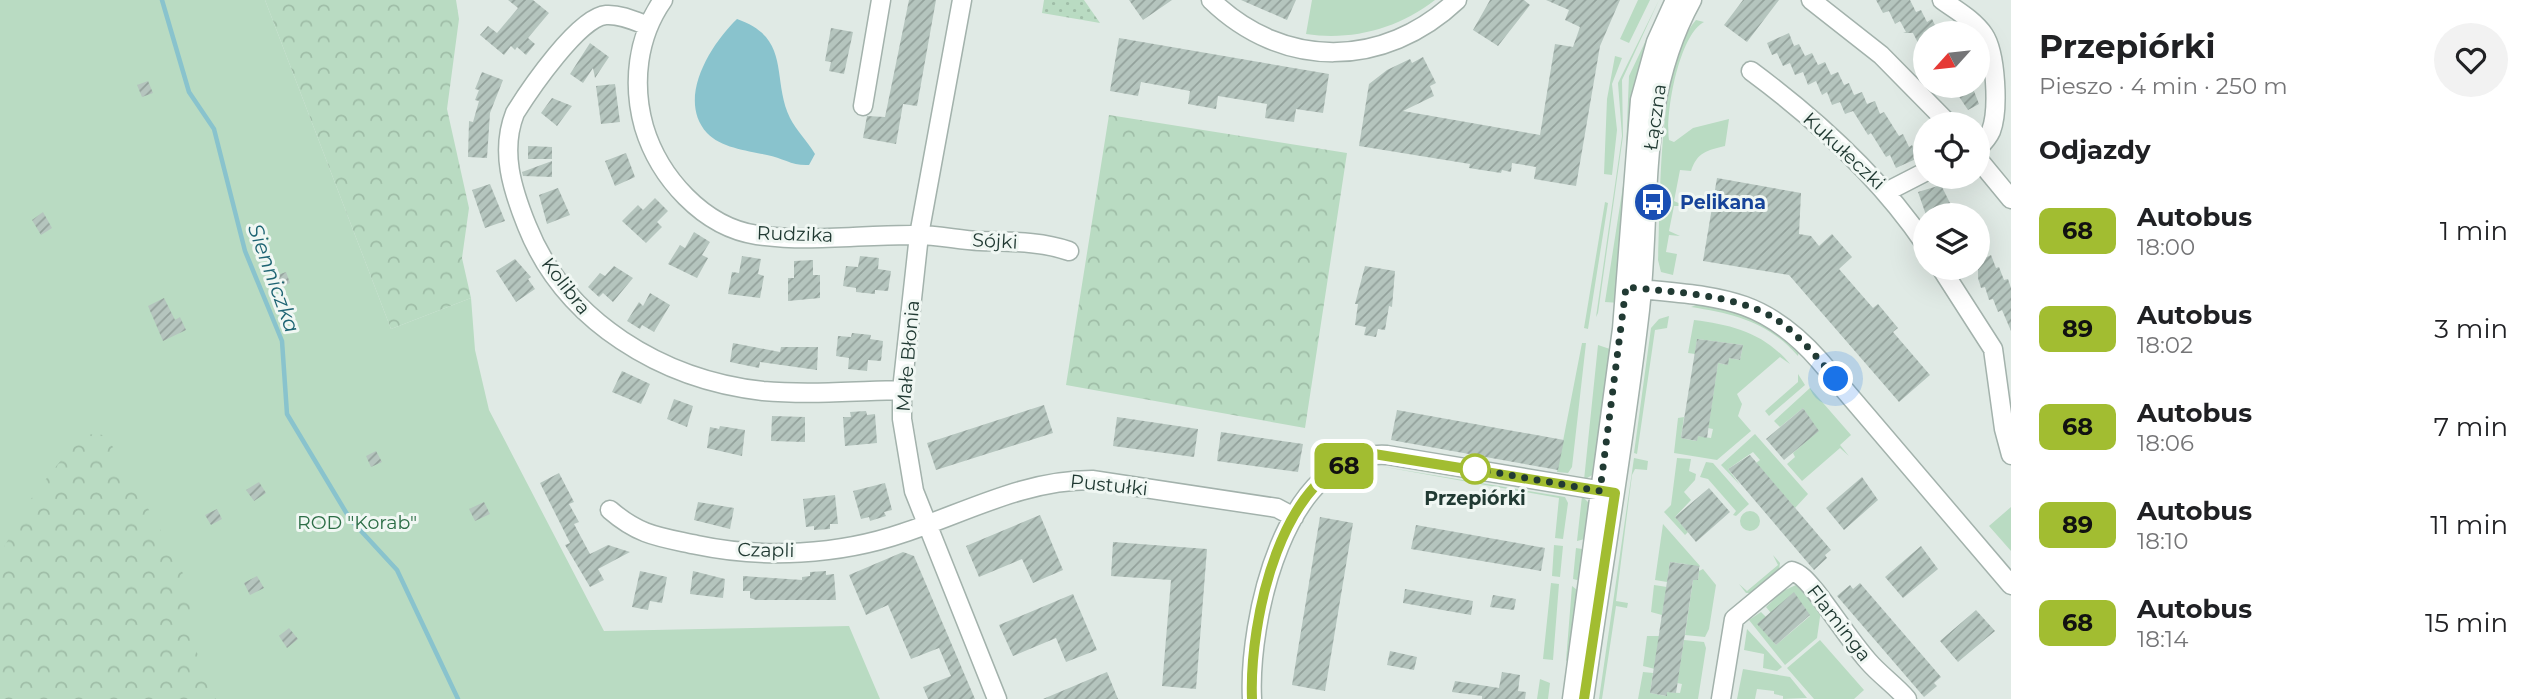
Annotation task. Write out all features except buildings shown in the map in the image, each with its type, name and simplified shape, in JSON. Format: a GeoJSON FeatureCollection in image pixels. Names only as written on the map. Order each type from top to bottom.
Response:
{"type":"FeatureCollection","features":[{"type":"Feature","properties":{"kind":"street","name":"Rudzika"},"geometry":{"type":"LineString","coordinates":[[663,0],[648,26],[638,83],[646,131],[664,171],[676,187],[705,213],[755,235],[919,235]]}},
{"type":"Feature","properties":{"kind":"street"},"geometry":{"type":"LineString","coordinates":[[863,106],[881,0]]}},
{"type":"Feature","properties":{"kind":"street","name":"Małe Błonia"},"geometry":{"type":"LineString","coordinates":[[962,0],[919,235],[902,390],[906,457],[927,524],[997,699]]}},
{"type":"Feature","properties":{"kind":"street"},"geometry":{"type":"LineString","coordinates":[[1211,0],[1238,25],[1258,36],[1288,46],[1324,52],[1355,51],[1396,40],[1426,25],[1457,0]]}},
{"type":"Feature","properties":{"kind":"street","name":"Łączna"},"geometry":{"type":"LineString","coordinates":[[1634,288],[1640,100],[1653,51],[1675,0]]}},
{"type":"Feature","properties":{"kind":"street","name":"Łączna"},"geometry":{"type":"LineString","coordinates":[[1584,699],[1653,109],[1668,50],[1692,0]]}},
{"type":"Feature","properties":{"kind":"street"},"geometry":{"type":"LineString","coordinates":[[1811,0],[1881,55],[1937,112]]}},
{"type":"Feature","properties":{"kind":"street"},"geometry":{"type":"LineString","coordinates":[[1942,0],[1975,24],[1987,40],[1992,55],[1993,122],[1990,131]]}},
{"type":"Feature","properties":{"kind":"street","name":"Kolibra"},"geometry":{"type":"LineString","coordinates":[[648,26],[614,15],[603,15],[586,23],[515,113],[510,127],[510,176],[532,239],[550,270],[580,310],[621,341],[708,380],[765,391],[902,390]]}},
{"type":"Feature","properties":{"kind":"street","name":"Kukułeczki"},"geometry":{"type":"LineString","coordinates":[[1751,71],[1803,112],[1888,191],[1913,227]]}},
{"type":"Feature","properties":{"kind":"street"},"geometry":{"type":"LineString","coordinates":[[1990,174],[2011,199]]}},
{"type":"Feature","properties":{"kind":"street"},"geometry":{"type":"LineString","coordinates":[[1888,191],[1913,178]]}},
{"type":"Feature","properties":{"kind":"street","name":"Sójki"},"geometry":{"type":"LineString","coordinates":[[919,235],[1047,244],[1069,251]]}},
{"type":"Feature","properties":{"kind":"street"},"geometry":{"type":"LineString","coordinates":[[1949,280],[1993,349],[2004,429],[2011,456]]}},
{"type":"Feature","properties":{"kind":"street"},"geometry":{"type":"LineString","coordinates":[[1634,288],[1745,305],[1785,326],[1819,360],[2011,585]]}},
{"type":"Feature","properties":{"kind":"street"},"geometry":{"type":"LineString","coordinates":[[1252,699],[1252,654],[1260,606],[1280,546],[1294,517],[1310,493],[1327,477],[1355,460],[1374,454],[1607,492]]}},
{"type":"Feature","properties":{"kind":"street","name":"Pustułki"},"geometry":{"type":"LineString","coordinates":[[927,524],[1007,494],[1062,480],[1092,480],[1277,508],[1294,517]]}},
{"type":"Feature","properties":{"kind":"street","name":"Łączna"},"geometry":{"type":"LineString","coordinates":[[1572,699],[1607,492]]}},
{"type":"Feature","properties":{"kind":"street","name":"Czapli"},"geometry":{"type":"LineString","coordinates":[[610,510],[631,528],[657,537],[710,548],[758,552],[838,549],[867,544],[927,524]]}},
{"type":"Feature","properties":{"kind":"street","name":"Flaminga"},"geometry":{"type":"LineString","coordinates":[[1721,699],[1734,619],[1792,571],[1802,577],[1827,606],[1871,665],[1890,679],[1907,699]]}},
{"type":"Feature","properties":{"kind":"green space","name":"ROD \"Korab\""},"geometry":{"type":"Polygon","coordinates":[[[0,0],[265,0],[391,329],[471,298],[475,350],[489,410],[604,631],[849,626],[880,699],[0,699],[0,0]]]}},
{"type":"Feature","properties":{"kind":"green space"},"geometry":{"type":"Polygon","coordinates":[[[265,0],[456,0],[459,19],[447,109],[469,208],[462,258],[471,298],[391,329],[265,0]]]}},
{"type":"Feature","properties":{"kind":"green space"},"geometry":{"type":"Polygon","coordinates":[[[1044,0],[1084,0],[1100,23],[1042,13],[1044,0]]]}},
{"type":"Feature","properties":{"kind":"green space"},"geometry":{"type":"Polygon","coordinates":[[[1312,0],[1435,0],[1406,19],[1390,25],[1357,34],[1323,36],[1306,34],[1312,0]]]}},
{"type":"Feature","properties":{"kind":"green space"},"geometry":{"type":"Polygon","coordinates":[[[1638,0],[1650,0],[1629,43],[1620,39],[1638,0]]]}},
{"type":"Feature","properties":{"kind":"green space"},"geometry":{"type":"Polygon","coordinates":[[[1659,0],[1622,80],[1623,136],[1596,317],[1622,136],[1618,83],[1659,0]]]}},
{"type":"Feature","properties":{"kind":"green space"},"geometry":{"type":"Polygon","coordinates":[[[1665,0],[1670,0],[1620,303],[1605,302],[1625,173],[1629,76],[1665,0]]]}},
{"type":"Feature","properties":{"kind":"green space"},"geometry":{"type":"Polygon","coordinates":[[[1696,20],[1704,22],[1687,42],[1681,58],[1669,112],[1669,140],[1674,142],[1693,128],[1729,119],[1725,146],[1704,153],[1696,160],[1691,171],[1680,170],[1674,201],[1685,206],[1674,206],[1669,231],[1680,236],[1669,235],[1666,252],[1677,254],[1673,275],[1661,272],[1658,260],[1664,134],[1674,67],[1683,40],[1696,20]]]}},
{"type":"Feature","properties":{"kind":"green space"},"geometry":{"type":"Polygon","coordinates":[[[1615,56],[1622,58],[1612,84],[1617,130],[1612,175],[1604,174],[1607,99],[1615,56]]]}},
{"type":"Feature","properties":{"kind":"green space"},"geometry":{"type":"Polygon","coordinates":[[[1109,115],[1347,153],[1305,428],[1066,385],[1109,115]]]}},
{"type":"Feature","properties":{"kind":"green space"},"geometry":{"type":"Polygon","coordinates":[[[1605,202],[1608,203],[1588,329],[1584,328],[1605,202]]]}},
{"type":"Feature","properties":{"kind":"green space"},"geometry":{"type":"Polygon","coordinates":[[[1699,304],[1758,318],[1799,350],[1798,356],[1787,344],[1763,327],[1722,313],[1691,307],[1699,304]]]}},
{"type":"Feature","properties":{"kind":"green space"},"geometry":{"type":"Polygon","coordinates":[[[1669,316],[1667,328],[1655,330],[1637,454],[1634,453],[1651,328],[1659,319],[1669,316]]]}},
{"type":"Feature","properties":{"kind":"green space"},"geometry":{"type":"Polygon","coordinates":[[[1694,320],[1747,332],[1770,345],[1790,364],[1780,357],[1737,394],[1742,404],[1738,416],[1751,431],[1717,460],[1674,453],[1678,418],[1684,417],[1681,438],[1696,441],[1698,436],[1711,438],[1713,429],[1708,428],[1718,363],[1727,365],[1729,358],[1740,360],[1743,345],[1697,339],[1695,354],[1688,353],[1694,320]]]}},
{"type":"Feature","properties":{"kind":"green space"},"geometry":{"type":"Polygon","coordinates":[[[1582,343],[1586,343],[1572,467],[1568,473],[1557,472],[1582,343]]]}},
{"type":"Feature","properties":{"kind":"green space"},"geometry":{"type":"Polygon","coordinates":[[[1598,345],[1610,349],[1613,355],[1597,472],[1584,480],[1598,345]]]}},
{"type":"Feature","properties":{"kind":"green space"},"geometry":{"type":"Polygon","coordinates":[[[1798,374],[1805,385],[1769,416],[1765,411],[1798,382],[1798,374]]]}},
{"type":"Feature","properties":{"kind":"green space"},"geometry":{"type":"Polygon","coordinates":[[[1810,388],[1851,435],[1840,445],[1849,456],[1840,448],[1802,481],[1787,464],[1795,457],[1793,453],[1818,431],[1803,408],[1780,427],[1774,421],[1810,388]]]}},
{"type":"Feature","properties":{"kind":"green space"},"geometry":{"type":"Polygon","coordinates":[[[82,434],[106,435],[169,545],[198,604],[186,626],[216,699],[0,699],[0,554],[34,494],[82,434]]]}},
{"type":"Feature","properties":{"kind":"green space"},"geometry":{"type":"Polygon","coordinates":[[[1755,434],[1808,494],[1795,508],[1756,463],[1760,460],[1753,452],[1728,469],[1740,485],[1721,465],[1755,434]]]}},
{"type":"Feature","properties":{"kind":"green space"},"geometry":{"type":"Polygon","coordinates":[[[1634,458],[1648,461],[1647,470],[1635,469],[1632,475],[1616,601],[1628,603],[1627,608],[1616,606],[1602,699],[1599,699],[1634,458]]]}},
{"type":"Feature","properties":{"kind":"green space"},"geometry":{"type":"Polygon","coordinates":[[[1677,458],[1691,459],[1689,471],[1696,474],[1695,480],[1684,492],[1691,500],[1675,517],[1688,532],[1685,535],[1664,512],[1671,505],[1677,458]]]}},
{"type":"Feature","properties":{"kind":"green space"},"geometry":{"type":"Polygon","coordinates":[[[1706,462],[1713,463],[1749,504],[1736,516],[1733,515],[1736,511],[1708,479],[1700,477],[1706,462]]]}},
{"type":"Feature","properties":{"kind":"green space"},"geometry":{"type":"Polygon","coordinates":[[[1379,466],[1565,497],[1568,503],[1563,539],[1555,538],[1559,498],[1379,466]]]}},
{"type":"Feature","properties":{"kind":"green space"},"geometry":{"type":"Polygon","coordinates":[[[1582,496],[1591,505],[1589,538],[1577,541],[1582,496]]]}},
{"type":"Feature","properties":{"kind":"green space"},"geometry":{"type":"Polygon","coordinates":[[[2011,507],[2011,551],[1989,526],[2011,507]]]}},
{"type":"Feature","properties":{"kind":"green space"},"geometry":{"type":"Polygon","coordinates":[[[1746,511],[1754,511],[1760,521],[1754,531],[1746,531],[1740,525],[1740,517],[1746,511]]]}},
{"type":"Feature","properties":{"kind":"green space"},"geometry":{"type":"Polygon","coordinates":[[[1663,524],[1700,566],[1698,570],[1686,564],[1670,562],[1667,582],[1655,580],[1663,524]]]}},
{"type":"Feature","properties":{"kind":"green space"},"geometry":{"type":"Polygon","coordinates":[[[1554,545],[1563,546],[1560,577],[1552,576],[1554,545]]]}},
{"type":"Feature","properties":{"kind":"green space"},"geometry":{"type":"Polygon","coordinates":[[[1576,548],[1582,549],[1586,555],[1584,575],[1577,580],[1573,579],[1576,548]]]}},
{"type":"Feature","properties":{"kind":"green space"},"geometry":{"type":"Polygon","coordinates":[[[1773,555],[1780,563],[1779,570],[1751,593],[1746,593],[1739,584],[1747,591],[1778,565],[1773,555]]]}},
{"type":"Feature","properties":{"kind":"green space"},"geometry":{"type":"Polygon","coordinates":[[[1703,569],[1716,585],[1709,629],[1705,637],[1685,635],[1693,580],[1698,580],[1699,571],[1703,569]]]}},
{"type":"Feature","properties":{"kind":"green space"},"geometry":{"type":"Polygon","coordinates":[[[1551,583],[1559,584],[1553,660],[1543,659],[1551,583]]]}},
{"type":"Feature","properties":{"kind":"green space"},"geometry":{"type":"Polygon","coordinates":[[[1654,585],[1667,587],[1662,615],[1651,612],[1654,585]]]}},
{"type":"Feature","properties":{"kind":"green space"},"geometry":{"type":"Polygon","coordinates":[[[1796,585],[1821,610],[1817,638],[1785,665],[1749,620],[1761,612],[1766,617],[1758,624],[1776,645],[1810,616],[1794,593],[1771,613],[1766,607],[1783,591],[1796,585]]]}},
{"type":"Feature","properties":{"kind":"green space"},"geometry":{"type":"Polygon","coordinates":[[[1572,586],[1581,593],[1572,657],[1566,661],[1572,586]]]}},
{"type":"Feature","properties":{"kind":"green space"},"geometry":{"type":"Polygon","coordinates":[[[1747,629],[1782,667],[1777,671],[1763,668],[1764,654],[1744,650],[1747,629]]]}},
{"type":"Feature","properties":{"kind":"green space"},"geometry":{"type":"Polygon","coordinates":[[[1647,636],[1660,636],[1655,669],[1643,666],[1647,636]]]}},
{"type":"Feature","properties":{"kind":"green space"},"geometry":{"type":"Polygon","coordinates":[[[1684,640],[1704,642],[1706,648],[1698,699],[1638,699],[1643,672],[1653,673],[1650,693],[1666,696],[1667,692],[1680,693],[1682,684],[1677,683],[1684,640]]]}},
{"type":"Feature","properties":{"kind":"green space"},"geometry":{"type":"Polygon","coordinates":[[[1820,640],[1864,690],[1854,699],[1814,699],[1787,668],[1820,640]]]}},
{"type":"Feature","properties":{"kind":"green space"},"geometry":{"type":"Polygon","coordinates":[[[1743,669],[1790,677],[1807,698],[1783,699],[1783,696],[1774,694],[1774,691],[1757,689],[1755,699],[1737,699],[1743,669]]]}},
{"type":"Feature","properties":{"kind":"green space"},"geometry":{"type":"Polygon","coordinates":[[[1540,679],[1550,683],[1548,699],[1537,699],[1540,679]]]}},
{"type":"Feature","properties":{"kind":"water"},"geometry":{"type":"Polygon","coordinates":[[[737,19],[754,27],[766,37],[773,48],[790,118],[815,154],[809,165],[727,145],[707,133],[698,119],[695,104],[701,73],[717,43],[737,19]]]}},
{"type":"Feature","properties":{"kind":"waterway","name":"Sienniczka"},"geometry":{"type":"LineString","coordinates":[[162,0],[189,92],[214,129],[245,251],[282,341],[287,414],[350,519],[397,570],[458,699]]}},
{"type":"Feature","properties":{"kind":"bus line","name":"68"},"geometry":{"type":"LineString","coordinates":[[1252,699],[1252,654],[1260,606],[1270,572],[1289,526],[1301,506],[1329,475],[1350,462],[1374,454],[1615,493],[1584,699]]}},
{"type":"Feature","properties":{"kind":"place","name":"Pelikana"},"geometry":{"type":"Point","coordinates":[1653,202]}},
{"type":"Feature","properties":{"kind":"place","name":"Przepiórki"},"geometry":{"type":"Point","coordinates":[1475,469]}},
{"type":"Feature","properties":{"kind":"route"},"geometry":{"type":"LineString","coordinates":[[1475,469],[1600,491],[1626,287],[1725,301],[1764,312],[1797,337],[1836,379]]}}]}
